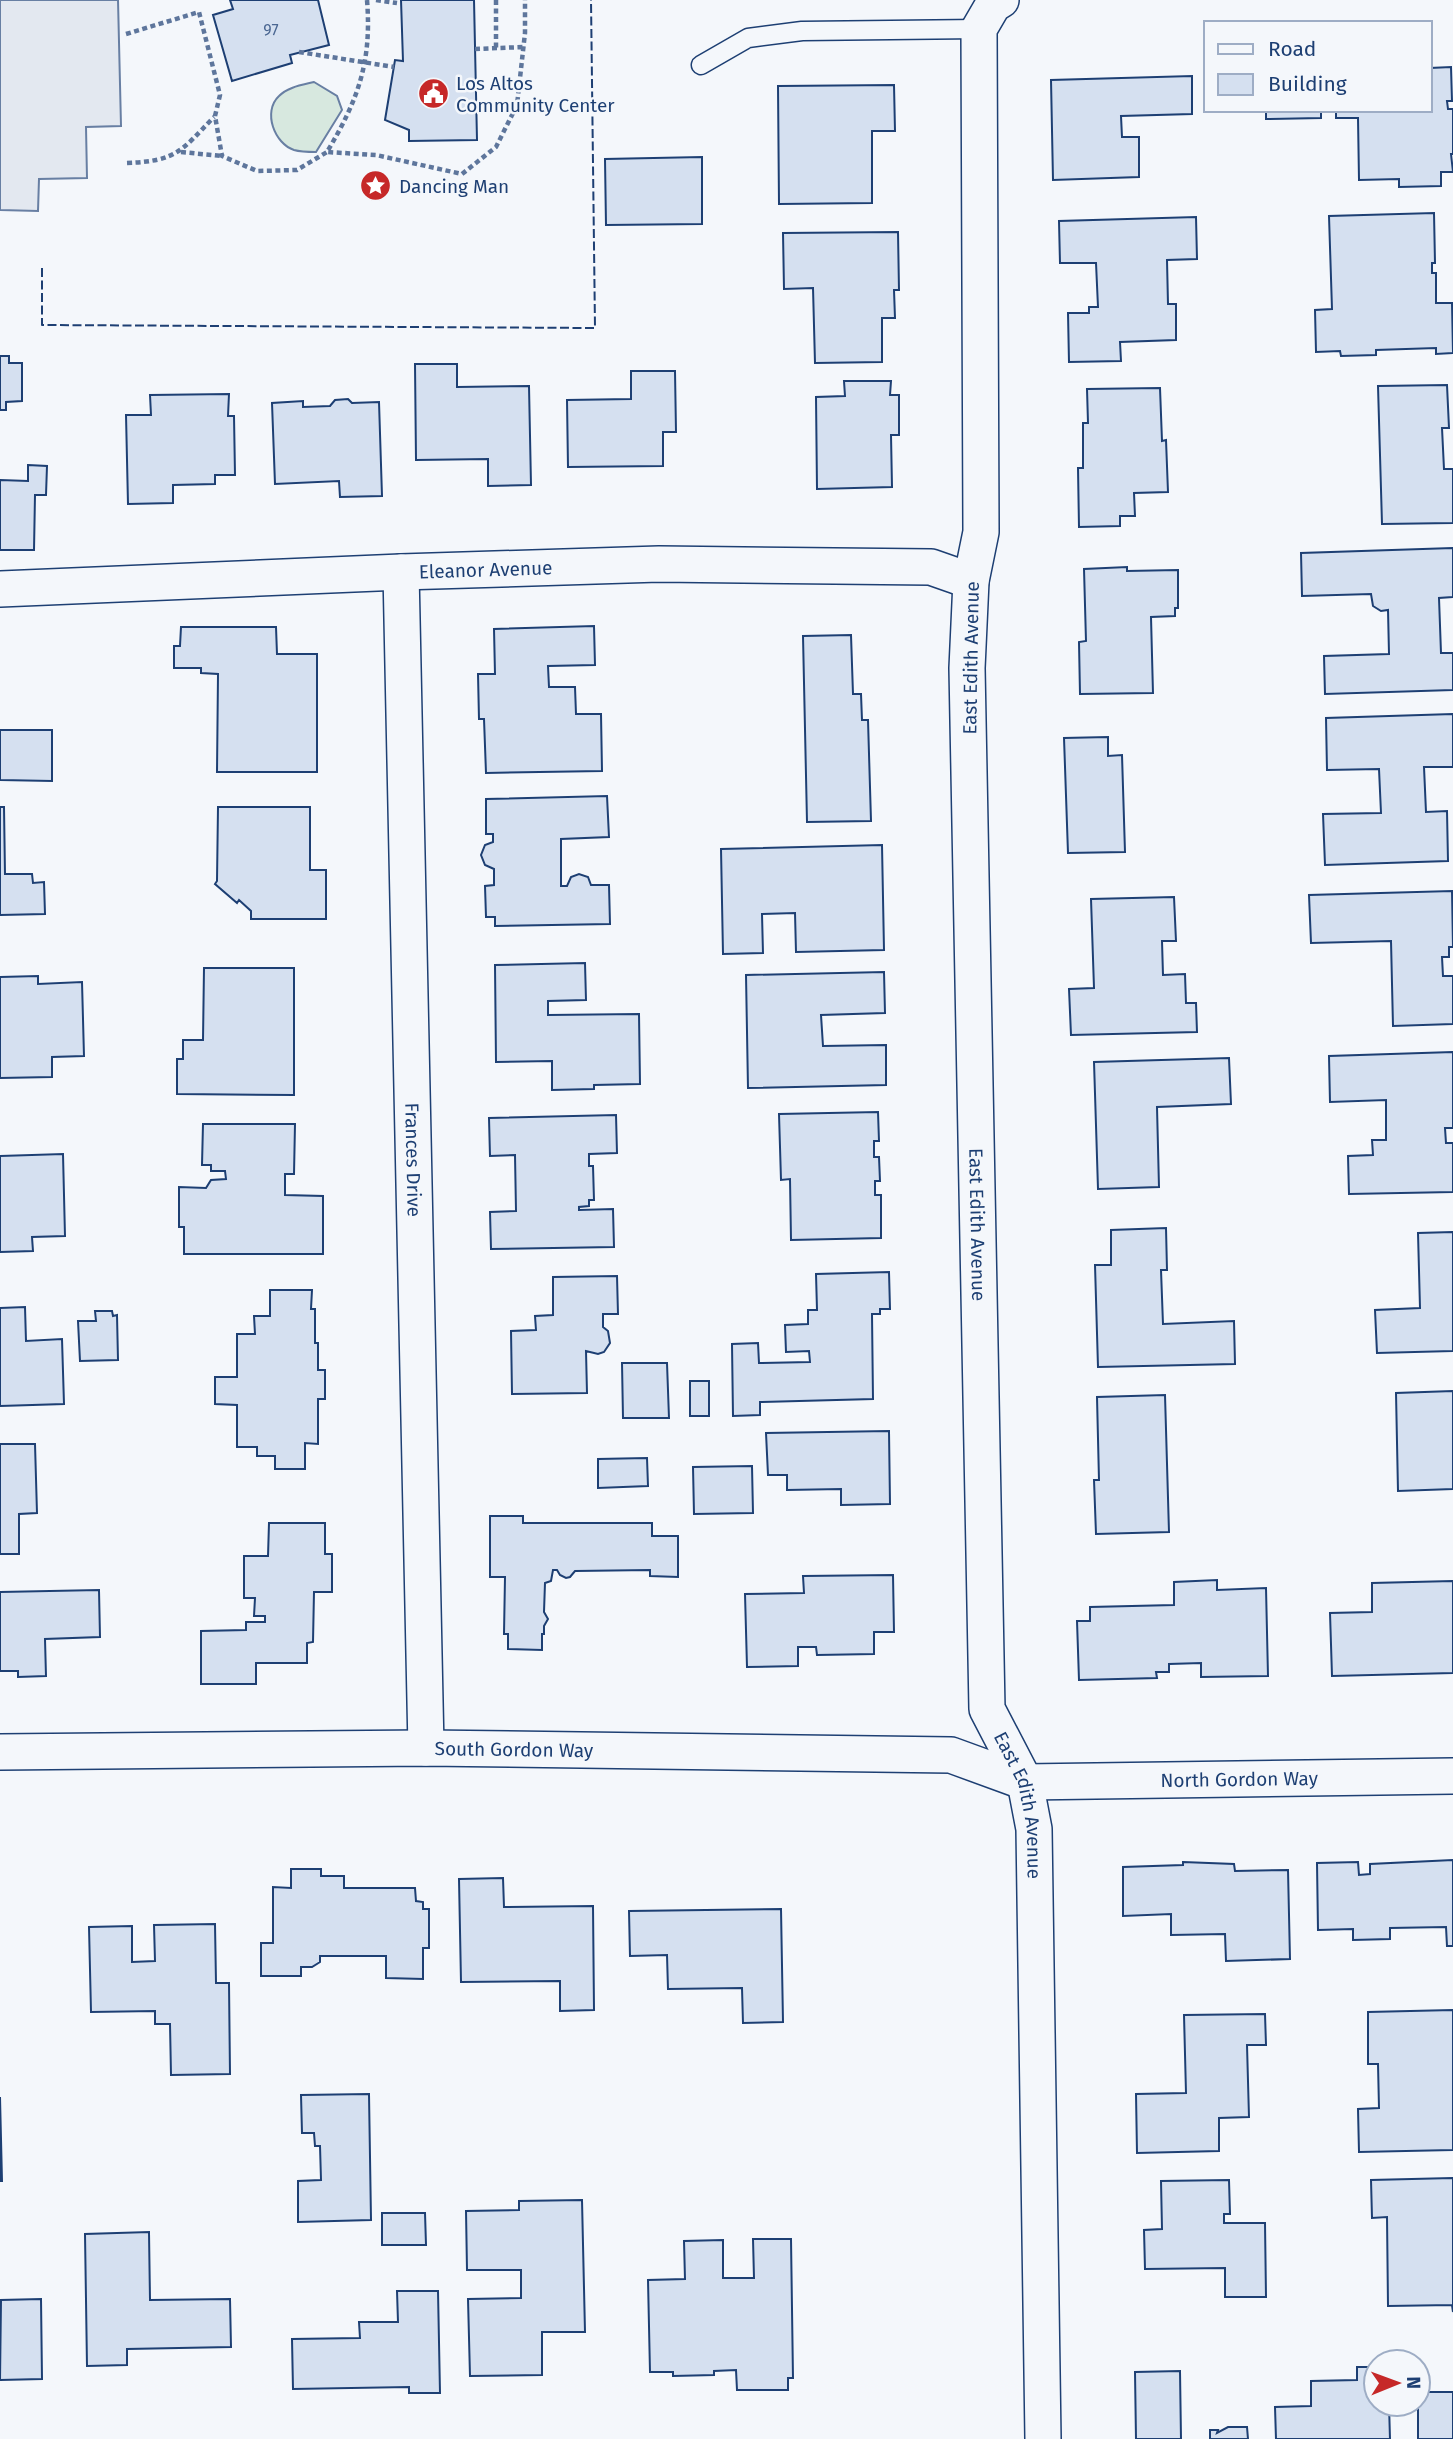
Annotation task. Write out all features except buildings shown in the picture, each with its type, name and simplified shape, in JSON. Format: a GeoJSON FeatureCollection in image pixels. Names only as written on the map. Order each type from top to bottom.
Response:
{"type":"FeatureCollection","features":[{"type":"Feature","properties":{"kind":"street","name":"East Edith Avenue"},"geometry":{"type":"LineString","coordinates":[[991,11],[981,532],[971,581],[967,682],[987,1709],[1025,1782],[1034,1829],[1043,2439]]}},
{"type":"Feature","properties":{"kind":"street","name":"Eleanor Avenue"},"geometry":{"type":"LineString","coordinates":[[0,589],[659,564],[931,567],[971,581]]}},
{"type":"Feature","properties":{"kind":"street","name":"Frances Drive"},"geometry":{"type":"LineString","coordinates":[[401,572],[426,1748]]}},
{"type":"Feature","properties":{"kind":"street","name":"South Gordon Way"},"geometry":{"type":"LineString","coordinates":[[0,1752],[426,1748],[951,1755],[1025,1782]]}},
{"type":"Feature","properties":{"kind":"street","name":"North Gordon Way"},"geometry":{"type":"LineString","coordinates":[[1025,1782],[1453,1776]]}},
{"type":"Feature","properties":{"kind":"lane"},"geometry":{"type":"LineString","coordinates":[[701,65],[748,38],[991,11]]}},
{"type":"Feature","properties":{"kind":"path"},"geometry":{"type":"LineString","coordinates":[[180,152],[222,156],[257,172],[297,170],[327,152],[349,117],[363,80],[368,15],[366,0]]}},
{"type":"Feature","properties":{"kind":"path"},"geometry":{"type":"LineString","coordinates":[[376,0],[397,3]]}},
{"type":"Feature","properties":{"kind":"path"},"geometry":{"type":"LineString","coordinates":[[496,0],[496,48]]}},
{"type":"Feature","properties":{"kind":"path"},"geometry":{"type":"LineString","coordinates":[[327,152],[376,155],[462,174],[496,147],[517,105],[524,47],[525,0]]}},
{"type":"Feature","properties":{"kind":"path"},"geometry":{"type":"LineString","coordinates":[[126,34],[199,12],[220,95],[215,116],[222,156]]}},
{"type":"Feature","properties":{"kind":"path"},"geometry":{"type":"LineString","coordinates":[[475,49],[524,47]]}},
{"type":"Feature","properties":{"kind":"path"},"geometry":{"type":"LineString","coordinates":[[299,52],[394,68]]}},
{"type":"Feature","properties":{"kind":"path"},"geometry":{"type":"LineString","coordinates":[[127,163],[153,162],[180,152],[215,116]]}},
{"type":"Feature","properties":{"kind":"shaded area"},"geometry":{"type":"Polygon","coordinates":[[[0,0],[118,0],[121,126],[86,127],[87,178],[39,179],[38,211],[0,210],[0,0]]]}},
{"type":"Feature","properties":{"kind":"shaded area"},"geometry":{"type":"Polygon","coordinates":[[[314,82],[337,96],[342,110],[316,152],[302,152],[287,147],[276,134],[271,119],[272,110],[274,103],[283,93],[314,82]]]}},
{"type":"Feature","properties":{"kind":"fence"},"geometry":{"type":"LineString","coordinates":[[42,268],[42,325],[595,328],[591,0]]}},
{"type":"Feature","properties":{"kind":"place","name":"Los Altos Community Center"},"geometry":{"type":"Point","coordinates":[433,94]}},
{"type":"Feature","properties":{"kind":"place","name":"Dancing Man"},"geometry":{"type":"Point","coordinates":[376,186]}}]}
